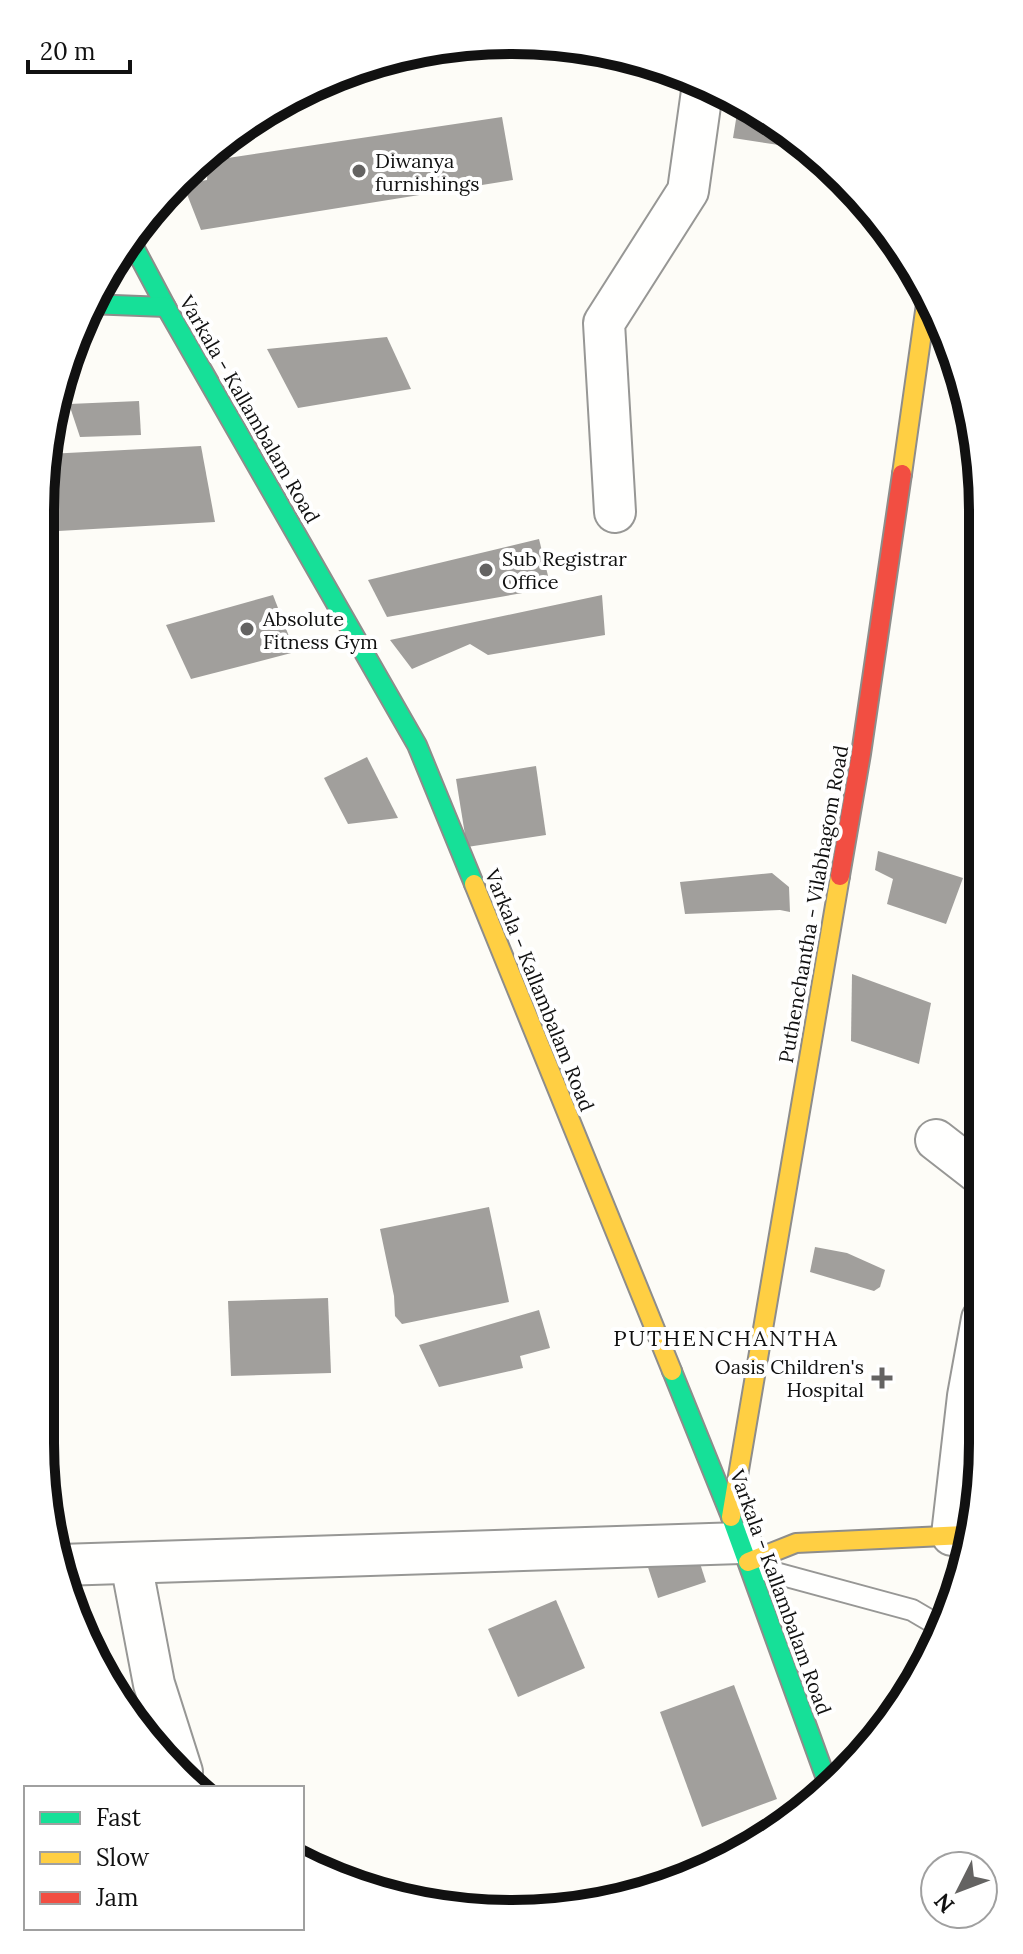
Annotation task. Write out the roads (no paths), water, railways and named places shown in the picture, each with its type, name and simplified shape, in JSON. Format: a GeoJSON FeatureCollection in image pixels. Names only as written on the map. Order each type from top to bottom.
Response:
{"type":"FeatureCollection","features":[{"type":"Feature","properties":{"kind":"main road","name":"Varkala - Kallambalam Road"},"geometry":{"type":"LineString","coordinates":[[136,250],[417,745],[742,1547],[825,1775]]}},
{"type":"Feature","properties":{"kind":"main road"},"geometry":{"type":"LineString","coordinates":[[103,305],[166,307]]}},
{"type":"Feature","properties":{"kind":"main road","name":"Puthenchantha - Vilabhagom Road"},"geometry":{"type":"LineString","coordinates":[[742,1547],[924,315]]}},
{"type":"Feature","properties":{"kind":"main road"},"geometry":{"type":"LineString","coordinates":[[742,1547],[959,1535]]}},
{"type":"Feature","properties":{"kind":"street"},"geometry":{"type":"LineString","coordinates":[[615,512],[604,323],[688,191],[701,95]]}},
{"type":"Feature","properties":{"kind":"street"},"geometry":{"type":"LineString","coordinates":[[936,1140],[969,1166]]}},
{"type":"Feature","properties":{"kind":"street"},"geometry":{"type":"LineString","coordinates":[[959,1535],[969,1390]]}},
{"type":"Feature","properties":{"kind":"street"},"geometry":{"type":"LineString","coordinates":[[71,1565],[742,1547]]}},
{"type":"Feature","properties":{"kind":"street"},"geometry":{"type":"LineString","coordinates":[[131,1563],[154,1684],[176,1753]]}},
{"type":"Feature","properties":{"kind":"lane"},"geometry":{"type":"LineString","coordinates":[[742,1547],[912,1610],[932,1622]]}},
{"type":"Feature","properties":{"kind":"place","name":"Diwanya furnishings"},"geometry":{"type":"Point","coordinates":[359,171]}},
{"type":"Feature","properties":{"kind":"place","name":"Sub Registrar Office"},"geometry":{"type":"Point","coordinates":[486,570]}},
{"type":"Feature","properties":{"kind":"place","name":"Absolute Fitness Gym"},"geometry":{"type":"Point","coordinates":[247,629]}},
{"type":"Feature","properties":{"kind":"place","name":"Oasis Children's Hospital"},"geometry":{"type":"Point","coordinates":[882,1378]}},
{"type":"Feature","properties":{"kind":"district","name":"PUTHENCHANTHA"},"geometry":{"type":"Point","coordinates":[726,1338]}}]}
